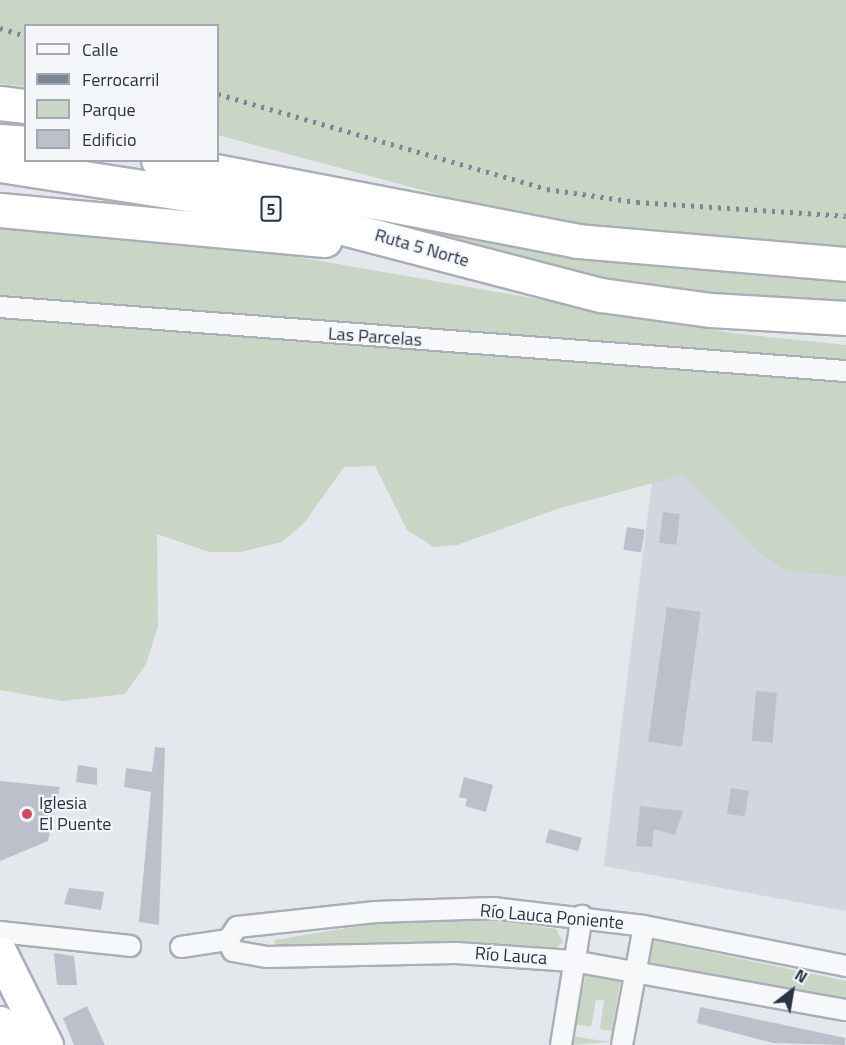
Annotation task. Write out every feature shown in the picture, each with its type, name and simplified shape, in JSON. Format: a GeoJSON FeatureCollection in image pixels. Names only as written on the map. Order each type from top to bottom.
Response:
{"type":"FeatureCollection","features":[{"type":"Feature","properties":{"kind":"highway"},"geometry":{"type":"LineString","coordinates":[[0,103],[24,106]]}},
{"type":"Feature","properties":{"kind":"highway"},"geometry":{"type":"LineString","coordinates":[[0,141],[24,143]]}},
{"type":"Feature","properties":{"kind":"highway"},"geometry":{"type":"LineString","coordinates":[[219,149],[475,223]]}},
{"type":"Feature","properties":{"kind":"highway","name":"Ruta 5 Norte"},"geometry":{"type":"LineString","coordinates":[[168,162],[475,223],[643,249],[846,264]]}},
{"type":"Feature","properties":{"kind":"highway","name":"Ruta 5 Norte"},"geometry":{"type":"LineString","coordinates":[[0,165],[251,204],[536,280],[630,300],[846,318]]}},
{"type":"Feature","properties":{"kind":"highway"},"geometry":{"type":"LineString","coordinates":[[0,210],[314,238],[536,280]]}},
{"type":"Feature","properties":{"kind":"highway"},"geometry":{"type":"LineString","coordinates":[[766,313],[846,330]]}},
{"type":"Feature","properties":{"kind":"highway"},"geometry":{"type":"LineString","coordinates":[[0,953],[46,1045]]}},
{"type":"Feature","properties":{"kind":"highway"},"geometry":{"type":"LineString","coordinates":[[0,1023],[11,1045]]}},
{"type":"Feature","properties":{"kind":"street","name":"Las Parcelas"},"geometry":{"type":"LineString","coordinates":[[0,307],[846,371]]}},
{"type":"Feature","properties":{"kind":"street","name":"Río Lauca Poniente"},"geometry":{"type":"LineString","coordinates":[[228,940],[237,927],[375,912],[494,908],[582,916],[644,926],[846,966]]}},
{"type":"Feature","properties":{"kind":"street"},"geometry":{"type":"LineString","coordinates":[[561,1045],[582,916]]}},
{"type":"Feature","properties":{"kind":"street"},"geometry":{"type":"LineString","coordinates":[[622,1045],[644,926]]}},
{"type":"Feature","properties":{"kind":"street"},"geometry":{"type":"LineString","coordinates":[[0,932],[130,946]]}},
{"type":"Feature","properties":{"kind":"street"},"geometry":{"type":"LineString","coordinates":[[181,947],[228,940]]}},
{"type":"Feature","properties":{"kind":"street","name":"Río Lauca"},"geometry":{"type":"LineString","coordinates":[[228,940],[240,955],[267,957],[456,953],[573,961],[637,969],[846,1010]]}},
{"type":"Feature","properties":{"kind":"shaded area"},"geometry":{"type":"Polygon","coordinates":[[[666,370],[846,382],[846,911],[604,866],[666,370]]]}},
{"type":"Feature","properties":{"kind":"green space"},"geometry":{"type":"Polygon","coordinates":[[[0,0],[846,0],[846,247],[622,232],[466,202],[219,135],[219,24],[24,24],[24,86],[0,84],[0,0]]]}},
{"type":"Feature","properties":{"kind":"green space"},"geometry":{"type":"Polygon","coordinates":[[[254,188],[846,276],[846,306],[650,292],[254,188]]]}},
{"type":"Feature","properties":{"kind":"green space"},"geometry":{"type":"Polygon","coordinates":[[[0,225],[275,253],[732,333],[846,345],[846,576],[787,571],[758,552],[683,475],[560,508],[457,545],[434,547],[407,530],[375,466],[344,467],[304,523],[282,542],[241,552],[209,552],[157,534],[158,627],[146,664],[125,694],[62,701],[0,690],[0,225]]]}},
{"type":"Feature","properties":{"kind":"green space"},"geometry":{"type":"Polygon","coordinates":[[[483,918],[556,929],[563,942],[553,950],[457,942],[276,947],[275,940],[395,920],[483,918]]]}},
{"type":"Feature","properties":{"kind":"green space"},"geometry":{"type":"Polygon","coordinates":[[[656,941],[846,981],[846,1005],[655,965],[647,960],[647,947],[656,941]]]}},
{"type":"Feature","properties":{"kind":"green space"},"geometry":{"type":"Polygon","coordinates":[[[586,973],[614,976],[620,982],[612,1031],[600,1029],[604,1000],[596,1000],[591,1027],[575,1024],[586,973]]]}},
{"type":"Feature","properties":{"kind":"green space"},"geometry":{"type":"Polygon","coordinates":[[[571,1036],[610,1042],[570,1045],[571,1036]]]}},
{"type":"Feature","properties":{"kind":"building"},"geometry":{"type":"Polygon","coordinates":[[[663,512],[680,514],[676,545],[659,543],[663,512]]]}},
{"type":"Feature","properties":{"kind":"building"},"geometry":{"type":"Polygon","coordinates":[[[627,527],[645,530],[641,553],[623,550],[627,527]]]}},
{"type":"Feature","properties":{"kind":"building"},"geometry":{"type":"Polygon","coordinates":[[[667,607],[701,612],[682,746],[648,742],[667,607]]]}},
{"type":"Feature","properties":{"kind":"building"},"geometry":{"type":"Polygon","coordinates":[[[756,691],[777,693],[773,743],[752,741],[756,691]]]}},
{"type":"Feature","properties":{"kind":"building"},"geometry":{"type":"Polygon","coordinates":[[[155,747],[165,748],[159,925],[139,922],[151,792],[124,787],[126,768],[152,772],[155,747]]]}},
{"type":"Feature","properties":{"kind":"building"},"geometry":{"type":"Polygon","coordinates":[[[78,765],[97,768],[97,785],[76,782],[78,765]]]}},
{"type":"Feature","properties":{"kind":"building"},"geometry":{"type":"Polygon","coordinates":[[[464,777],[493,785],[486,812],[465,806],[467,799],[459,797],[464,777]]]}},
{"type":"Feature","properties":{"kind":"building","name":"Iglesia El Puente"},"geometry":{"type":"Polygon","coordinates":[[[0,781],[60,787],[48,841],[0,861],[0,781]]]}},
{"type":"Feature","properties":{"kind":"building"},"geometry":{"type":"Polygon","coordinates":[[[731,788],[749,791],[745,816],[727,814],[731,788]]]}},
{"type":"Feature","properties":{"kind":"building"},"geometry":{"type":"Polygon","coordinates":[[[640,806],[683,811],[675,835],[654,829],[652,847],[636,846],[640,806]]]}},
{"type":"Feature","properties":{"kind":"building"},"geometry":{"type":"Polygon","coordinates":[[[549,829],[582,838],[578,851],[545,843],[549,829]]]}},
{"type":"Feature","properties":{"kind":"building"},"geometry":{"type":"Polygon","coordinates":[[[69,888],[104,892],[101,910],[64,904],[69,888]]]}},
{"type":"Feature","properties":{"kind":"building"},"geometry":{"type":"Polygon","coordinates":[[[54,953],[74,956],[77,985],[57,985],[54,953]]]}},
{"type":"Feature","properties":{"kind":"building"},"geometry":{"type":"Polygon","coordinates":[[[87,1006],[105,1045],[74,1045],[63,1018],[87,1006]]]}},
{"type":"Feature","properties":{"kind":"building"},"geometry":{"type":"Polygon","coordinates":[[[700,1007],[845,1038],[845,1045],[773,1043],[697,1023],[700,1007]]]}},
{"type":"Feature","properties":{"kind":"railway"},"geometry":{"type":"LineString","coordinates":[[0,28],[24,35]]}},
{"type":"Feature","properties":{"kind":"railway"},"geometry":{"type":"LineString","coordinates":[[219,94],[547,189],[637,202],[846,216]]}},
{"type":"Feature","properties":{"kind":"place","name":"Iglesia El Puente"},"geometry":{"type":"Point","coordinates":[27,814]}}]}
